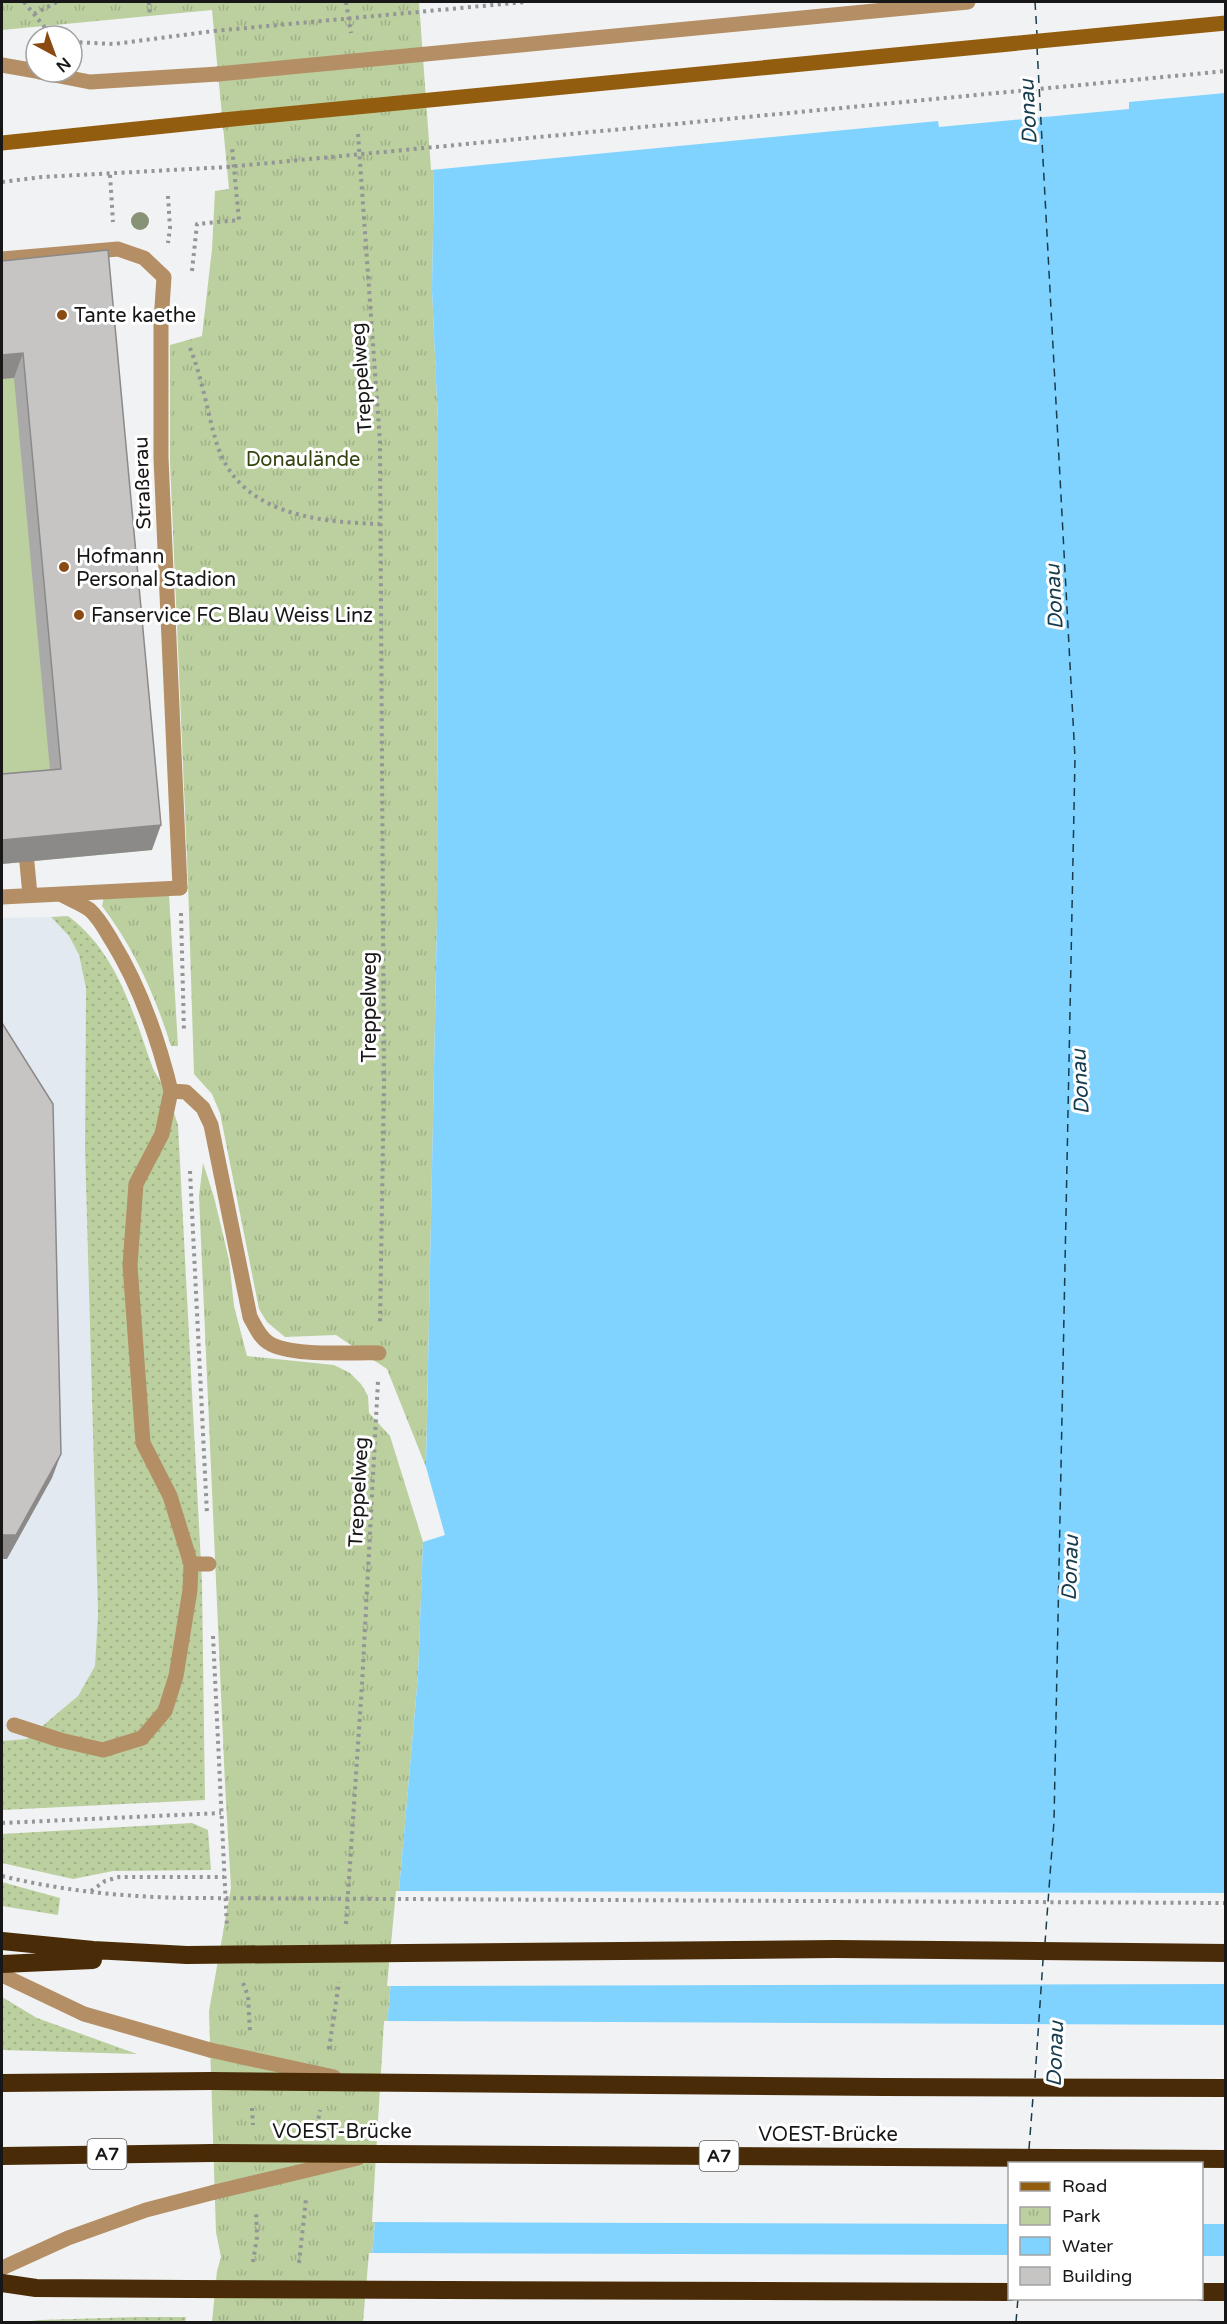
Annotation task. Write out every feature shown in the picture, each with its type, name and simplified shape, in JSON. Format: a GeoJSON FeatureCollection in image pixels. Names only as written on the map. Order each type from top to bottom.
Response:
{"type":"FeatureCollection","features":[{"type":"Feature","properties":{"kind":"highway"},"geometry":{"type":"LineString","coordinates":[[2,1941],[93,1950],[187,1955]]}},
{"type":"Feature","properties":{"kind":"highway"},"geometry":{"type":"LineString","coordinates":[[2,1964],[187,1955],[836,1949],[1226,1953]]}},
{"type":"Feature","properties":{"kind":"highway"},"geometry":{"type":"LineString","coordinates":[[2,2084],[211,2081],[1226,2088]]}},
{"type":"Feature","properties":{"kind":"highway","name":"VOEST-Brücke"},"geometry":{"type":"LineString","coordinates":[[2,2156],[213,2153],[1226,2159]]}},
{"type":"Feature","properties":{"kind":"highway"},"geometry":{"type":"LineString","coordinates":[[2,2283],[36,2288],[1008,2292]]}},
{"type":"Feature","properties":{"kind":"highway"},"geometry":{"type":"LineString","coordinates":[[2,2295],[36,2288]]}},
{"type":"Feature","properties":{"kind":"highway"},"geometry":{"type":"LineString","coordinates":[[1203,2292],[1226,2292]]}},
{"type":"Feature","properties":{"kind":"main road"},"geometry":{"type":"LineString","coordinates":[[2,143],[1226,23]]}},
{"type":"Feature","properties":{"kind":"street"},"geometry":{"type":"LineString","coordinates":[[84,81],[218,74],[968,2]]}},
{"type":"Feature","properties":{"kind":"street"},"geometry":{"type":"LineString","coordinates":[[2,65],[24,69]]}},
{"type":"Feature","properties":{"kind":"street"},"geometry":{"type":"LineString","coordinates":[[2,260],[118,249],[144,258],[164,277]]}},
{"type":"Feature","properties":{"kind":"street","name":"Straßerau"},"geometry":{"type":"LineString","coordinates":[[164,277],[160,322],[162,481],[180,888]]}},
{"type":"Feature","properties":{"kind":"street"},"geometry":{"type":"LineString","coordinates":[[24,826],[30,896]]}},
{"type":"Feature","properties":{"kind":"street"},"geometry":{"type":"LineString","coordinates":[[2,897],[180,888]]}},
{"type":"Feature","properties":{"kind":"street"},"geometry":{"type":"LineString","coordinates":[[14,1725],[60,1740],[103,1750],[142,1738],[165,1711],[176,1676],[190,1590],[191,1564],[170,1496],[143,1443],[130,1265],[136,1184],[162,1134],[171,1091],[159,1043],[135,983],[118,952],[91,911],[62,895]]}},
{"type":"Feature","properties":{"kind":"street"},"geometry":{"type":"LineString","coordinates":[[171,1091],[186,1092],[203,1108],[212,1125],[250,1317],[257,1330],[267,1342],[282,1349],[380,1353]]}},
{"type":"Feature","properties":{"kind":"street"},"geometry":{"type":"LineString","coordinates":[[191,1564],[209,1564]]}},
{"type":"Feature","properties":{"kind":"street"},"geometry":{"type":"LineString","coordinates":[[2,1975],[84,2014],[210,2050],[360,2082]]}},
{"type":"Feature","properties":{"kind":"street"},"geometry":{"type":"LineString","coordinates":[[2,2268],[68,2238],[135,2214],[215,2192],[378,2154]]}},
{"type":"Feature","properties":{"kind":"path"},"geometry":{"type":"LineString","coordinates":[[24,2],[44,24]]}},
{"type":"Feature","properties":{"kind":"path"},"geometry":{"type":"LineString","coordinates":[[34,14],[57,2]]}},
{"type":"Feature","properties":{"kind":"path"},"geometry":{"type":"LineString","coordinates":[[149,2],[150,16]]}},
{"type":"Feature","properties":{"kind":"path"},"geometry":{"type":"LineString","coordinates":[[346,2],[352,42]]}},
{"type":"Feature","properties":{"kind":"path"},"geometry":{"type":"LineString","coordinates":[[84,43],[114,44],[214,31],[525,2]]}},
{"type":"Feature","properties":{"kind":"path"},"geometry":{"type":"LineString","coordinates":[[2,182],[42,177],[227,167],[1226,72]]}},
{"type":"Feature","properties":{"kind":"path","name":"Treppelweg"},"geometry":{"type":"LineString","coordinates":[[345,1929],[368,1592],[380,1353],[384,1082],[383,624],[378,404],[357,124]]}},
{"type":"Feature","properties":{"kind":"path"},"geometry":{"type":"LineString","coordinates":[[110,175],[114,233]]}},
{"type":"Feature","properties":{"kind":"path"},"geometry":{"type":"LineString","coordinates":[[164,277],[170,228],[168,196]]}},
{"type":"Feature","properties":{"kind":"path"},"geometry":{"type":"LineString","coordinates":[[197,224],[239,220]]}},
{"type":"Feature","properties":{"kind":"path"},"geometry":{"type":"LineString","coordinates":[[160,322],[175,329],[190,349],[216,444],[227,469],[244,489],[265,502],[291,513],[326,521],[380,524]]}},
{"type":"Feature","properties":{"kind":"path"},"geometry":{"type":"LineString","coordinates":[[180,888],[184,1035]]}},
{"type":"Feature","properties":{"kind":"path"},"geometry":{"type":"LineString","coordinates":[[190,1163],[207,1517]]}},
{"type":"Feature","properties":{"kind":"path"},"geometry":{"type":"LineString","coordinates":[[91,1892],[105,1881],[119,1877],[224,1877],[213,1635]]}},
{"type":"Feature","properties":{"kind":"path"},"geometry":{"type":"LineString","coordinates":[[2,1823],[221,1813]]}},
{"type":"Feature","properties":{"kind":"path"},"geometry":{"type":"LineString","coordinates":[[2,1876],[30,1883],[129,1897],[1226,1903]]}},
{"type":"Feature","properties":{"kind":"path"},"geometry":{"type":"LineString","coordinates":[[328,2059],[340,1972]]}},
{"type":"Feature","properties":{"kind":"path"},"geometry":{"type":"LineString","coordinates":[[317,2128],[320,2105]]}},
{"type":"Feature","properties":{"kind":"path"},"geometry":{"type":"LineString","coordinates":[[303,2220],[306,2197]]}},
{"type":"Feature","properties":{"kind":"shaded area"},"geometry":{"type":"Polygon","coordinates":[[[51,917],[69,936],[79,955],[86,988],[85,1148],[98,1613],[95,1666],[78,1696],[27,1739],[2,1741],[2,918],[51,917]]]}},
{"type":"Feature","properties":{"kind":"green space","name":"Donaulände"},"geometry":{"type":"Polygon","coordinates":[[[2,2],[422,2],[434,170],[432,290],[438,423],[437,920],[426,1467],[387,1369],[336,1335],[285,1337],[267,1322],[259,1309],[220,1113],[212,1094],[194,1074],[170,462],[170,345],[202,336],[212,249],[215,191],[229,189],[212,10],[65,24],[24,24],[24,28],[2,30],[2,2]]]}},
{"type":"Feature","properties":{"kind":"green space","name":"Hofmann Personal Stadion"},"geometry":{"type":"Polygon","coordinates":[[[2,284],[152,850],[2,864],[2,284]]]}},
{"type":"Feature","properties":{"kind":"green space"},"geometry":{"type":"Polygon","coordinates":[[[169,895],[178,1046],[171,1046],[158,1009],[134,955],[102,906],[104,896],[169,895]]]}},
{"type":"Feature","properties":{"kind":"green space"},"geometry":{"type":"Polygon","coordinates":[[[68,916],[85,930],[99,947],[121,984],[152,1066],[168,1094],[178,1125],[202,1583],[205,1800],[2,1810],[2,1741],[27,1739],[78,1696],[95,1666],[98,1613],[85,1148],[86,988],[79,955],[69,936],[51,917],[68,916]]]}},
{"type":"Feature","properties":{"kind":"green space"},"geometry":{"type":"Polygon","coordinates":[[[203,1163],[214,1197],[229,1260],[234,1306],[247,1356],[334,1365],[350,1373],[361,1384],[368,1396],[369,1413],[390,1436],[423,1542],[418,1676],[388,2015],[366,2322],[212,2322],[217,2271],[221,2257],[216,2232],[209,2011],[231,1888],[199,1196],[203,1163]]]}},
{"type":"Feature","properties":{"kind":"green space"},"geometry":{"type":"Polygon","coordinates":[[[192,1823],[208,1830],[211,1870],[113,1871],[73,1879],[2,1863],[2,1834],[192,1823]]]}},
{"type":"Feature","properties":{"kind":"green space"},"geometry":{"type":"Polygon","coordinates":[[[2,1882],[60,1898],[58,1915],[2,1906],[2,1882]]]}},
{"type":"Feature","properties":{"kind":"green space"},"geometry":{"type":"Polygon","coordinates":[[[2,1997],[37,2018],[137,2054],[2,2050],[2,1997]]]}},
{"type":"Feature","properties":{"kind":"green space"},"geometry":{"type":"Polygon","coordinates":[[[186,2317],[185,2322],[19,2322],[40,2320],[186,2317]]]}},
{"type":"Feature","properties":{"kind":"water","name":"Donau"},"geometry":{"type":"Polygon","coordinates":[[[422,2],[1225,2],[1225,2322],[366,2322],[388,2015],[418,1676],[423,1542],[445,1535],[426,1467],[437,920],[438,423],[432,290],[434,170],[422,2]]]}},
{"type":"Feature","properties":{"kind":"pier"},"geometry":{"type":"Polygon","coordinates":[[[419,2],[1225,2],[1225,93],[1129,102],[1129,109],[939,127],[938,121],[431,170],[419,2]]]}},
{"type":"Feature","properties":{"kind":"pier"},"geometry":{"type":"Polygon","coordinates":[[[396,1891],[1225,1893],[1225,1984],[387,1986],[396,1891]]]}},
{"type":"Feature","properties":{"kind":"pier"},"geometry":{"type":"Polygon","coordinates":[[[384,2021],[1225,2025],[1225,2224],[1203,2224],[1203,2162],[1008,2162],[1008,2224],[372,2222],[384,2021]]]}},
{"type":"Feature","properties":{"kind":"pier"},"geometry":{"type":"Polygon","coordinates":[[[369,2253],[1008,2255],[1008,2300],[1203,2300],[1203,2256],[1225,2256],[1225,2322],[363,2322],[369,2253]]]}},
{"type":"Feature","properties":{"kind":"building","name":"Hofmann Personal Stadion"},"geometry":{"type":"Polygon","coordinates":[[[108,250],[161,825],[2,840],[2,774],[61,769],[23,353],[2,355],[2,261],[108,250]]]}},
{"type":"Feature","properties":{"kind":"building"},"geometry":{"type":"Polygon","coordinates":[[[2,1023],[53,1104],[61,1454],[16,1535],[2,1535],[2,1023]]]}},
{"type":"Feature","properties":{"kind":"ferry route"},"geometry":{"type":"LineString","coordinates":[[1035,2],[1037,34]]}},
{"type":"Feature","properties":{"kind":"ferry route"},"geometry":{"type":"LineString","coordinates":[[1037,47],[1075,758],[1054,1821],[1045,1943]]}},
{"type":"Feature","properties":{"kind":"ferry route"},"geometry":{"type":"LineString","coordinates":[[1035,2078],[1043,1960]]}},
{"type":"Feature","properties":{"kind":"ferry route"},"geometry":{"type":"LineString","coordinates":[[1029,2149],[1033,2097]]}},
{"type":"Feature","properties":{"kind":"ferry route"},"geometry":{"type":"LineString","coordinates":[[1016,2322],[1018,2300]]}},
{"type":"Feature","properties":{"kind":"place","name":"Tante kaethe"},"geometry":{"type":"Point","coordinates":[62,315]}},
{"type":"Feature","properties":{"kind":"place","name":"Hofmann Personal Stadion"},"geometry":{"type":"Point","coordinates":[64,567]}},
{"type":"Feature","properties":{"kind":"place","name":"Fanservice FC Blau Weiss Linz"},"geometry":{"type":"Point","coordinates":[79,615]}}]}
